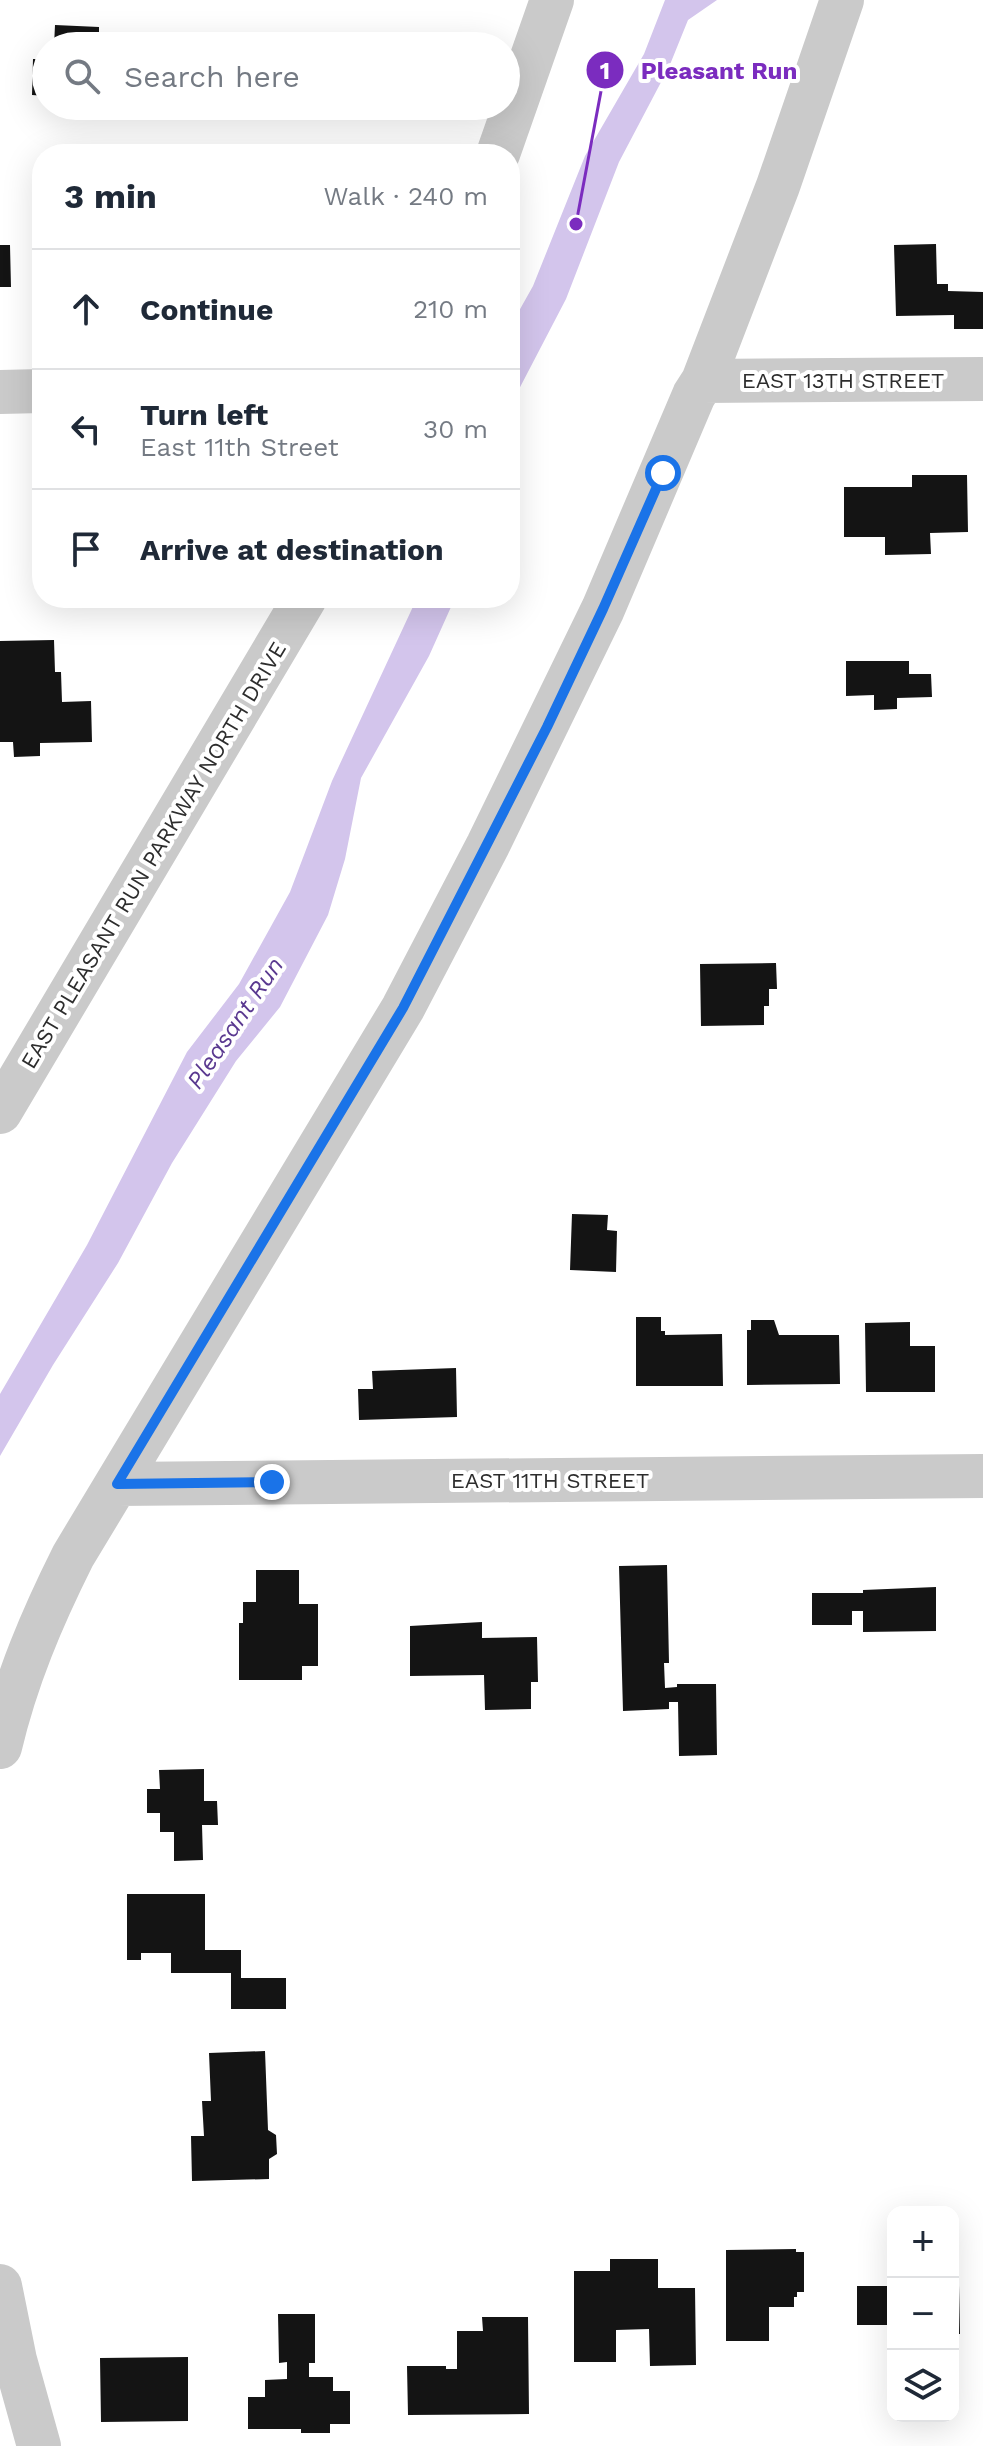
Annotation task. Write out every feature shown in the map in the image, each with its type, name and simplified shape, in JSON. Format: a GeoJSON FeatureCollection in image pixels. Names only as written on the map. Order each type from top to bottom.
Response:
{"type":"FeatureCollection","features":[{"type":"Feature","properties":{"kind":"street"},"geometry":{"type":"LineString","coordinates":[[520,91],[552,0]]}},
{"type":"Feature","properties":{"kind":"street"},"geometry":{"type":"LineString","coordinates":[[0,1747],[18,1679],[35,1634],[73,1556],[403,1008],[450,920],[603,609],[694,395],[703,381],[778,186],[842,0]]}},
{"type":"Feature","properties":{"kind":"street"},"geometry":{"type":"LineString","coordinates":[[502,144],[510,120]]}},
{"type":"Feature","properties":{"kind":"street","name":"EAST 13TH STREET"},"geometry":{"type":"LineString","coordinates":[[703,381],[983,379]]}},
{"type":"Feature","properties":{"kind":"street"},"geometry":{"type":"LineString","coordinates":[[0,392],[32,391]]}},
{"type":"Feature","properties":{"kind":"street","name":"EAST PLEASANT RUN PARKWAY NORTH DRIVE"},"geometry":{"type":"LineString","coordinates":[[0,1112],[299,608]]}},
{"type":"Feature","properties":{"kind":"street","name":"EAST 11TH STREET"},"geometry":{"type":"LineString","coordinates":[[117,1484],[983,1476]]}},
{"type":"Feature","properties":{"kind":"street"},"geometry":{"type":"LineString","coordinates":[[0,2286],[15,2360],[39,2446]]}},
{"type":"Feature","properties":{"kind":"water"},"geometry":{"type":"Polygon","coordinates":[[[665,0],[717,0],[688,20],[669,67],[619,162],[566,299],[520,387],[520,309],[533,286],[585,156],[644,54],[665,0]]]}},
{"type":"Feature","properties":{"kind":"water","name":"Pleasant Run"},"geometry":{"type":"Polygon","coordinates":[[[412,608],[451,608],[429,656],[361,778],[345,859],[328,915],[280,1007],[236,1061],[172,1163],[118,1263],[0,1456],[0,1394],[87,1245],[187,1052],[239,984],[290,892],[332,781],[412,608]]]}},
{"type":"Feature","properties":{"kind":"building"},"geometry":{"type":"Polygon","coordinates":[[[55,25],[99,27],[99,32],[55,32],[55,25]]]}},
{"type":"Feature","properties":{"kind":"building"},"geometry":{"type":"Polygon","coordinates":[[[936,244],[937,284],[948,284],[948,291],[983,292],[983,329],[954,329],[954,315],[896,316],[894,245],[936,244]]]}},
{"type":"Feature","properties":{"kind":"building"},"geometry":{"type":"Polygon","coordinates":[[[0,245],[10,245],[11,287],[0,287],[0,245]]]}},
{"type":"Feature","properties":{"kind":"building"},"geometry":{"type":"Polygon","coordinates":[[[912,475],[967,475],[968,532],[930,533],[931,554],[885,555],[885,537],[844,537],[844,487],[912,487],[912,475]]]}},
{"type":"Feature","properties":{"kind":"building"},"geometry":{"type":"Polygon","coordinates":[[[54,640],[55,672],[61,672],[62,702],[91,701],[92,742],[40,743],[40,756],[14,757],[13,742],[0,742],[0,641],[54,640]]]}},
{"type":"Feature","properties":{"kind":"building"},"geometry":{"type":"Polygon","coordinates":[[[846,661],[909,661],[909,674],[931,674],[932,697],[897,698],[897,709],[874,710],[874,695],[846,696],[846,661]]]}},
{"type":"Feature","properties":{"kind":"building"},"geometry":{"type":"Polygon","coordinates":[[[776,963],[777,989],[769,989],[769,1006],[764,1006],[764,1025],[701,1026],[700,964],[776,963]]]}},
{"type":"Feature","properties":{"kind":"building"},"geometry":{"type":"Polygon","coordinates":[[[572,1214],[608,1215],[607,1230],[617,1231],[616,1272],[570,1270],[572,1214]]]}},
{"type":"Feature","properties":{"kind":"building"},"geometry":{"type":"Polygon","coordinates":[[[636,1317],[661,1317],[661,1331],[665,1331],[665,1335],[722,1334],[723,1386],[636,1386],[636,1317]]]}},
{"type":"Feature","properties":{"kind":"building"},"geometry":{"type":"Polygon","coordinates":[[[751,1320],[774,1320],[779,1335],[839,1335],[840,1384],[747,1385],[747,1330],[751,1330],[751,1320]]]}},
{"type":"Feature","properties":{"kind":"building"},"geometry":{"type":"Polygon","coordinates":[[[910,1322],[910,1346],[935,1346],[935,1392],[866,1392],[865,1323],[910,1322]]]}},
{"type":"Feature","properties":{"kind":"building"},"geometry":{"type":"Polygon","coordinates":[[[456,1368],[457,1417],[359,1420],[358,1389],[373,1389],[372,1371],[456,1368]]]}},
{"type":"Feature","properties":{"kind":"building"},"geometry":{"type":"Polygon","coordinates":[[[667,1565],[669,1663],[664,1663],[665,1688],[677,1687],[677,1684],[716,1684],[717,1755],[679,1756],[678,1702],[669,1702],[669,1709],[623,1711],[619,1566],[667,1565]]]}},
{"type":"Feature","properties":{"kind":"building"},"geometry":{"type":"Polygon","coordinates":[[[256,1570],[299,1570],[299,1604],[318,1604],[318,1666],[302,1666],[302,1680],[239,1680],[239,1623],[243,1623],[243,1602],[256,1602],[256,1570]]]}},
{"type":"Feature","properties":{"kind":"building"},"geometry":{"type":"Polygon","coordinates":[[[936,1587],[936,1631],[863,1632],[863,1611],[852,1611],[852,1625],[812,1625],[812,1593],[863,1593],[863,1590],[936,1587]]]}},
{"type":"Feature","properties":{"kind":"building"},"geometry":{"type":"Polygon","coordinates":[[[482,1622],[482,1638],[537,1637],[538,1682],[531,1682],[531,1709],[485,1710],[484,1675],[410,1676],[410,1626],[482,1622]]]}},
{"type":"Feature","properties":{"kind":"building"},"geometry":{"type":"Polygon","coordinates":[[[204,1769],[204,1801],[217,1801],[218,1825],[202,1825],[203,1860],[174,1861],[174,1832],[160,1832],[160,1813],[147,1813],[147,1789],[160,1789],[159,1770],[204,1769]]]}},
{"type":"Feature","properties":{"kind":"building"},"geometry":{"type":"Polygon","coordinates":[[[127,1894],[205,1894],[205,1950],[241,1950],[241,1978],[286,1978],[286,2009],[231,2009],[231,1973],[171,1973],[171,1953],[141,1953],[141,1960],[127,1960],[127,1894]]]}},
{"type":"Feature","properties":{"kind":"building"},"geometry":{"type":"Polygon","coordinates":[[[265,2051],[268,2130],[276,2135],[277,2154],[269,2159],[269,2179],[192,2181],[191,2136],[204,2136],[202,2101],[211,2101],[209,2053],[265,2051]]]}},
{"type":"Feature","properties":{"kind":"building"},"geometry":{"type":"Polygon","coordinates":[[[796,2249],[796,2252],[804,2252],[804,2292],[797,2292],[794,2307],[769,2307],[769,2341],[726,2341],[726,2250],[796,2249]]]}},
{"type":"Feature","properties":{"kind":"building"},"geometry":{"type":"Polygon","coordinates":[[[610,2259],[658,2259],[658,2288],[695,2288],[696,2365],[650,2366],[649,2329],[616,2330],[616,2362],[574,2362],[574,2271],[610,2271],[610,2259]]]}},
{"type":"Feature","properties":{"kind":"building"},"geometry":{"type":"Polygon","coordinates":[[[857,2286],[887,2286],[887,2325],[857,2325],[857,2286]]]}},
{"type":"Feature","properties":{"kind":"building"},"geometry":{"type":"Polygon","coordinates":[[[278,2314],[315,2314],[315,2363],[309,2363],[309,2377],[333,2377],[333,2391],[350,2391],[350,2424],[330,2424],[330,2433],[301,2433],[301,2429],[248,2429],[248,2397],[265,2397],[265,2380],[287,2379],[287,2362],[279,2363],[278,2314]]]}},
{"type":"Feature","properties":{"kind":"building"},"geometry":{"type":"Polygon","coordinates":[[[482,2317],[528,2317],[529,2414],[408,2415],[407,2366],[457,2369],[457,2331],[483,2331],[482,2317]]]}},
{"type":"Feature","properties":{"kind":"building"},"geometry":{"type":"Polygon","coordinates":[[[188,2357],[188,2421],[101,2422],[100,2358],[188,2357]]]}},
{"type":"Feature","properties":{"kind":"place","name":"Pleasant Run"},"geometry":{"type":"Point","coordinates":[576,224]}},
{"type":"Feature","properties":{"kind":"route"},"geometry":{"type":"LineString","coordinates":[[272,1482],[117,1484],[403,1008],[547,727],[663,473]]}}]}
